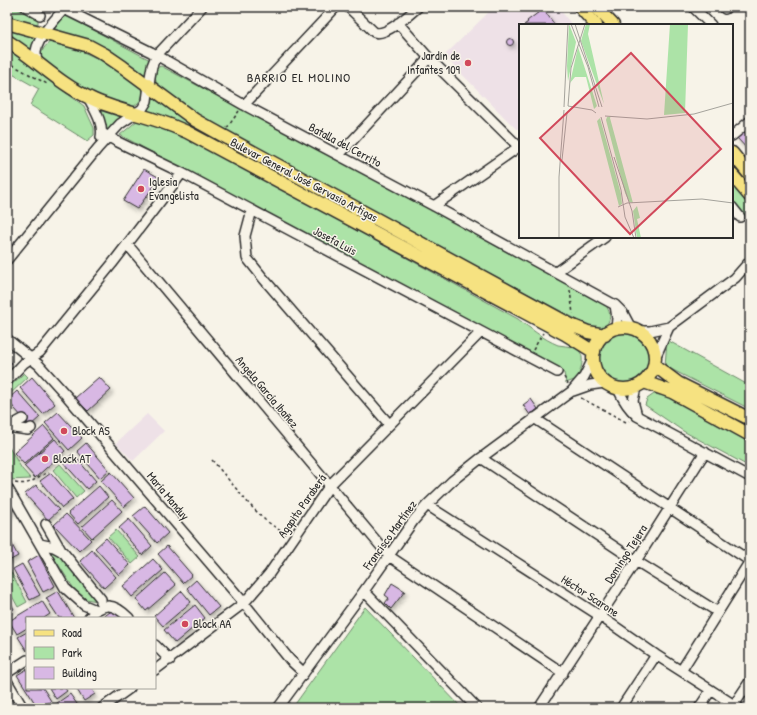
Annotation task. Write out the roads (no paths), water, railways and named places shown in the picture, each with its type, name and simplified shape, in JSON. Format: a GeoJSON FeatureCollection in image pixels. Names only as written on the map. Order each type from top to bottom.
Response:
{"type":"FeatureCollection","features":[{"type":"Feature","properties":{"kind":"main road"},"geometry":{"type":"LineString","coordinates":[[580,7],[596,13],[612,24]]}},
{"type":"Feature","properties":{"kind":"main road","name":"Bulevar General José Gervasio Artigas"},"geometry":{"type":"LineString","coordinates":[[7,23],[89,46],[104,54],[195,120],[575,327],[588,332],[605,334]]}},
{"type":"Feature","properties":{"kind":"main road","name":"Bulevar General José Gervasio Artigas"},"geometry":{"type":"LineString","coordinates":[[7,41],[88,98],[159,121],[194,136],[548,324],[580,342],[593,356]]}},
{"type":"Feature","properties":{"kind":"main road"},"geometry":{"type":"LineString","coordinates":[[733,154],[750,175]]}},
{"type":"Feature","properties":{"kind":"main road"},"geometry":{"type":"LineString","coordinates":[[733,176],[750,196]]}},
{"type":"Feature","properties":{"kind":"main road"},"geometry":{"type":"LineString","coordinates":[[616,329],[634,329],[643,334],[652,345],[654,361],[652,371],[640,384],[627,389],[618,389],[605,383],[596,372],[593,356],[598,342],[605,334],[616,329]]}},
{"type":"Feature","properties":{"kind":"main road"},"geometry":{"type":"LineString","coordinates":[[654,361],[678,383],[750,419]]}},
{"type":"Feature","properties":{"kind":"main road"},"geometry":{"type":"LineString","coordinates":[[640,384],[672,392],[750,434]]}},
{"type":"Feature","properties":{"kind":"street"},"geometry":{"type":"LineString","coordinates":[[26,7],[40,15]]}},
{"type":"Feature","properties":{"kind":"street"},"geometry":{"type":"LineString","coordinates":[[7,260],[98,148],[105,134],[142,109],[147,101],[152,66],[156,56],[202,7]]}},
{"type":"Feature","properties":{"kind":"street"},"geometry":{"type":"LineString","coordinates":[[244,105],[336,7]]}},
{"type":"Feature","properties":{"kind":"street"},"geometry":{"type":"LineString","coordinates":[[348,7],[378,34],[398,23],[412,9]]}},
{"type":"Feature","properties":{"kind":"street"},"geometry":{"type":"LineString","coordinates":[[693,7],[710,24]]}},
{"type":"Feature","properties":{"kind":"street"},"geometry":{"type":"LineString","coordinates":[[36,61],[36,51],[41,40],[65,8]]}},
{"type":"Feature","properties":{"kind":"street","name":"Batalla del Cerrito"},"geometry":{"type":"LineString","coordinates":[[65,8],[434,206],[614,305]]}},
{"type":"Feature","properties":{"kind":"street"},"geometry":{"type":"LineString","coordinates":[[398,23],[429,58],[519,147],[434,206]]}},
{"type":"Feature","properties":{"kind":"street"},"geometry":{"type":"LineString","coordinates":[[339,156],[429,58]]}},
{"type":"Feature","properties":{"kind":"street"},"geometry":{"type":"LineString","coordinates":[[88,98],[105,134]]}},
{"type":"Feature","properties":{"kind":"street"},"geometry":{"type":"LineString","coordinates":[[733,135],[750,121]]}},
{"type":"Feature","properties":{"kind":"street","name":"Josefa Luis"},"geometry":{"type":"LineString","coordinates":[[105,134],[182,173],[557,372]]}},
{"type":"Feature","properties":{"kind":"street"},"geometry":{"type":"LineString","coordinates":[[7,380],[24,362],[40,352],[182,173]]}},
{"type":"Feature","properties":{"kind":"street"},"geometry":{"type":"LineString","coordinates":[[733,208],[740,218]]}},
{"type":"Feature","properties":{"kind":"street"},"geometry":{"type":"LineString","coordinates":[[252,210],[246,236],[248,258],[263,278],[389,424]]}},
{"type":"Feature","properties":{"kind":"street"},"geometry":{"type":"LineString","coordinates":[[556,272],[604,238]]}},
{"type":"Feature","properties":{"kind":"street","name":"Angela García Ibañez"},"geometry":{"type":"LineString","coordinates":[[127,244],[389,556],[563,673]]}},
{"type":"Feature","properties":{"kind":"street"},"geometry":{"type":"LineString","coordinates":[[654,361],[660,343],[669,327],[735,278],[750,261]]}},
{"type":"Feature","properties":{"kind":"street"},"geometry":{"type":"LineString","coordinates":[[735,278],[750,270]]}},
{"type":"Feature","properties":{"kind":"street"},"geometry":{"type":"LineString","coordinates":[[614,305],[623,313],[634,329],[650,331],[669,327]]}},
{"type":"Feature","properties":{"kind":"street"},"geometry":{"type":"LineString","coordinates":[[614,305],[617,318],[616,329]]}},
{"type":"Feature","properties":{"kind":"street","name":"Agapito Paraberá"},"geometry":{"type":"LineString","coordinates":[[156,669],[244,603],[269,574],[330,485],[481,332]]}},
{"type":"Feature","properties":{"kind":"street","name":"María Manduy"},"geometry":{"type":"LineString","coordinates":[[7,339],[31,358],[71,401],[244,603],[290,660],[304,673]]}},
{"type":"Feature","properties":{"kind":"street","name":"Francisco Martínez"},"geometry":{"type":"LineString","coordinates":[[278,708],[414,520],[427,505],[452,481],[480,458],[572,391],[584,377],[593,356]]}},
{"type":"Feature","properties":{"kind":"street","name":"Francisco Martínez"},"geometry":{"type":"LineString","coordinates":[[572,391],[590,385],[605,383]]}},
{"type":"Feature","properties":{"kind":"street"},"geometry":{"type":"LineString","coordinates":[[640,384],[633,401],[640,417]]}},
{"type":"Feature","properties":{"kind":"street"},"geometry":{"type":"LineString","coordinates":[[618,389],[625,404],[630,410],[640,417],[750,477]]}},
{"type":"Feature","properties":{"kind":"street"},"geometry":{"type":"LineString","coordinates":[[534,418],[750,561],[681,670]]}},
{"type":"Feature","properties":{"kind":"street"},"geometry":{"type":"LineString","coordinates":[[7,427],[23,419]]}},
{"type":"Feature","properties":{"kind":"street"},"geometry":{"type":"LineString","coordinates":[[7,427],[28,430],[31,428]]}},
{"type":"Feature","properties":{"kind":"street","name":"Domingo Tejera"},"geometry":{"type":"LineString","coordinates":[[539,708],[636,561],[705,452]]}},
{"type":"Feature","properties":{"kind":"street"},"geometry":{"type":"LineString","coordinates":[[480,458],[636,561],[718,612]]}},
{"type":"Feature","properties":{"kind":"street"},"geometry":{"type":"LineString","coordinates":[[10,485],[40,544],[65,588],[84,605],[98,608],[111,606],[116,607],[128,617]]}},
{"type":"Feature","properties":{"kind":"street","name":"Héctor Scarone"},"geometry":{"type":"LineString","coordinates":[[427,505],[600,616],[656,655],[737,706]]}},
{"type":"Feature","properties":{"kind":"street"},"geometry":{"type":"LineString","coordinates":[[46,524],[62,552],[101,599],[98,608],[90,617]]}},
{"type":"Feature","properties":{"kind":"street"},"geometry":{"type":"LineString","coordinates":[[40,544],[54,547],[62,552]]}},
{"type":"Feature","properties":{"kind":"street"},"geometry":{"type":"LineString","coordinates":[[364,591],[477,708]]}},
{"type":"Feature","properties":{"kind":"street"},"geometry":{"type":"LineString","coordinates":[[156,646],[170,660]]}},
{"type":"Feature","properties":{"kind":"street"},"geometry":{"type":"LineString","coordinates":[[621,708],[656,655]]}},
{"type":"Feature","properties":{"kind":"street"},"geometry":{"type":"LineString","coordinates":[[7,673],[26,661]]}},
{"type":"Feature","properties":{"kind":"street"},"geometry":{"type":"LineString","coordinates":[[7,680],[23,708]]}},
{"type":"Feature","properties":{"kind":"street"},"geometry":{"type":"LineString","coordinates":[[737,706],[750,680]]}},
{"type":"Feature","properties":{"kind":"street"},"geometry":{"type":"LineString","coordinates":[[102,708],[129,689]]}},
{"type":"Feature","properties":{"kind":"street"},"geometry":{"type":"LineString","coordinates":[[699,708],[711,690]]}},
{"type":"Feature","properties":{"kind":"place","name":"Jardín de Infantes 109"},"geometry":{"type":"Point","coordinates":[468,63]}},
{"type":"Feature","properties":{"kind":"place","name":"Iglesia Evangelista"},"geometry":{"type":"Point","coordinates":[141,189]}},
{"type":"Feature","properties":{"kind":"place","name":"Block AS"},"geometry":{"type":"Point","coordinates":[64,431]}},
{"type":"Feature","properties":{"kind":"place","name":"Block AT"},"geometry":{"type":"Point","coordinates":[45,459]}},
{"type":"Feature","properties":{"kind":"place","name":"Block AA"},"geometry":{"type":"Point","coordinates":[185,624]}},
{"type":"Feature","properties":{"kind":"district","name":"BARRIO EL MOLINO"},"geometry":{"type":"Point","coordinates":[299,77]}}]}
